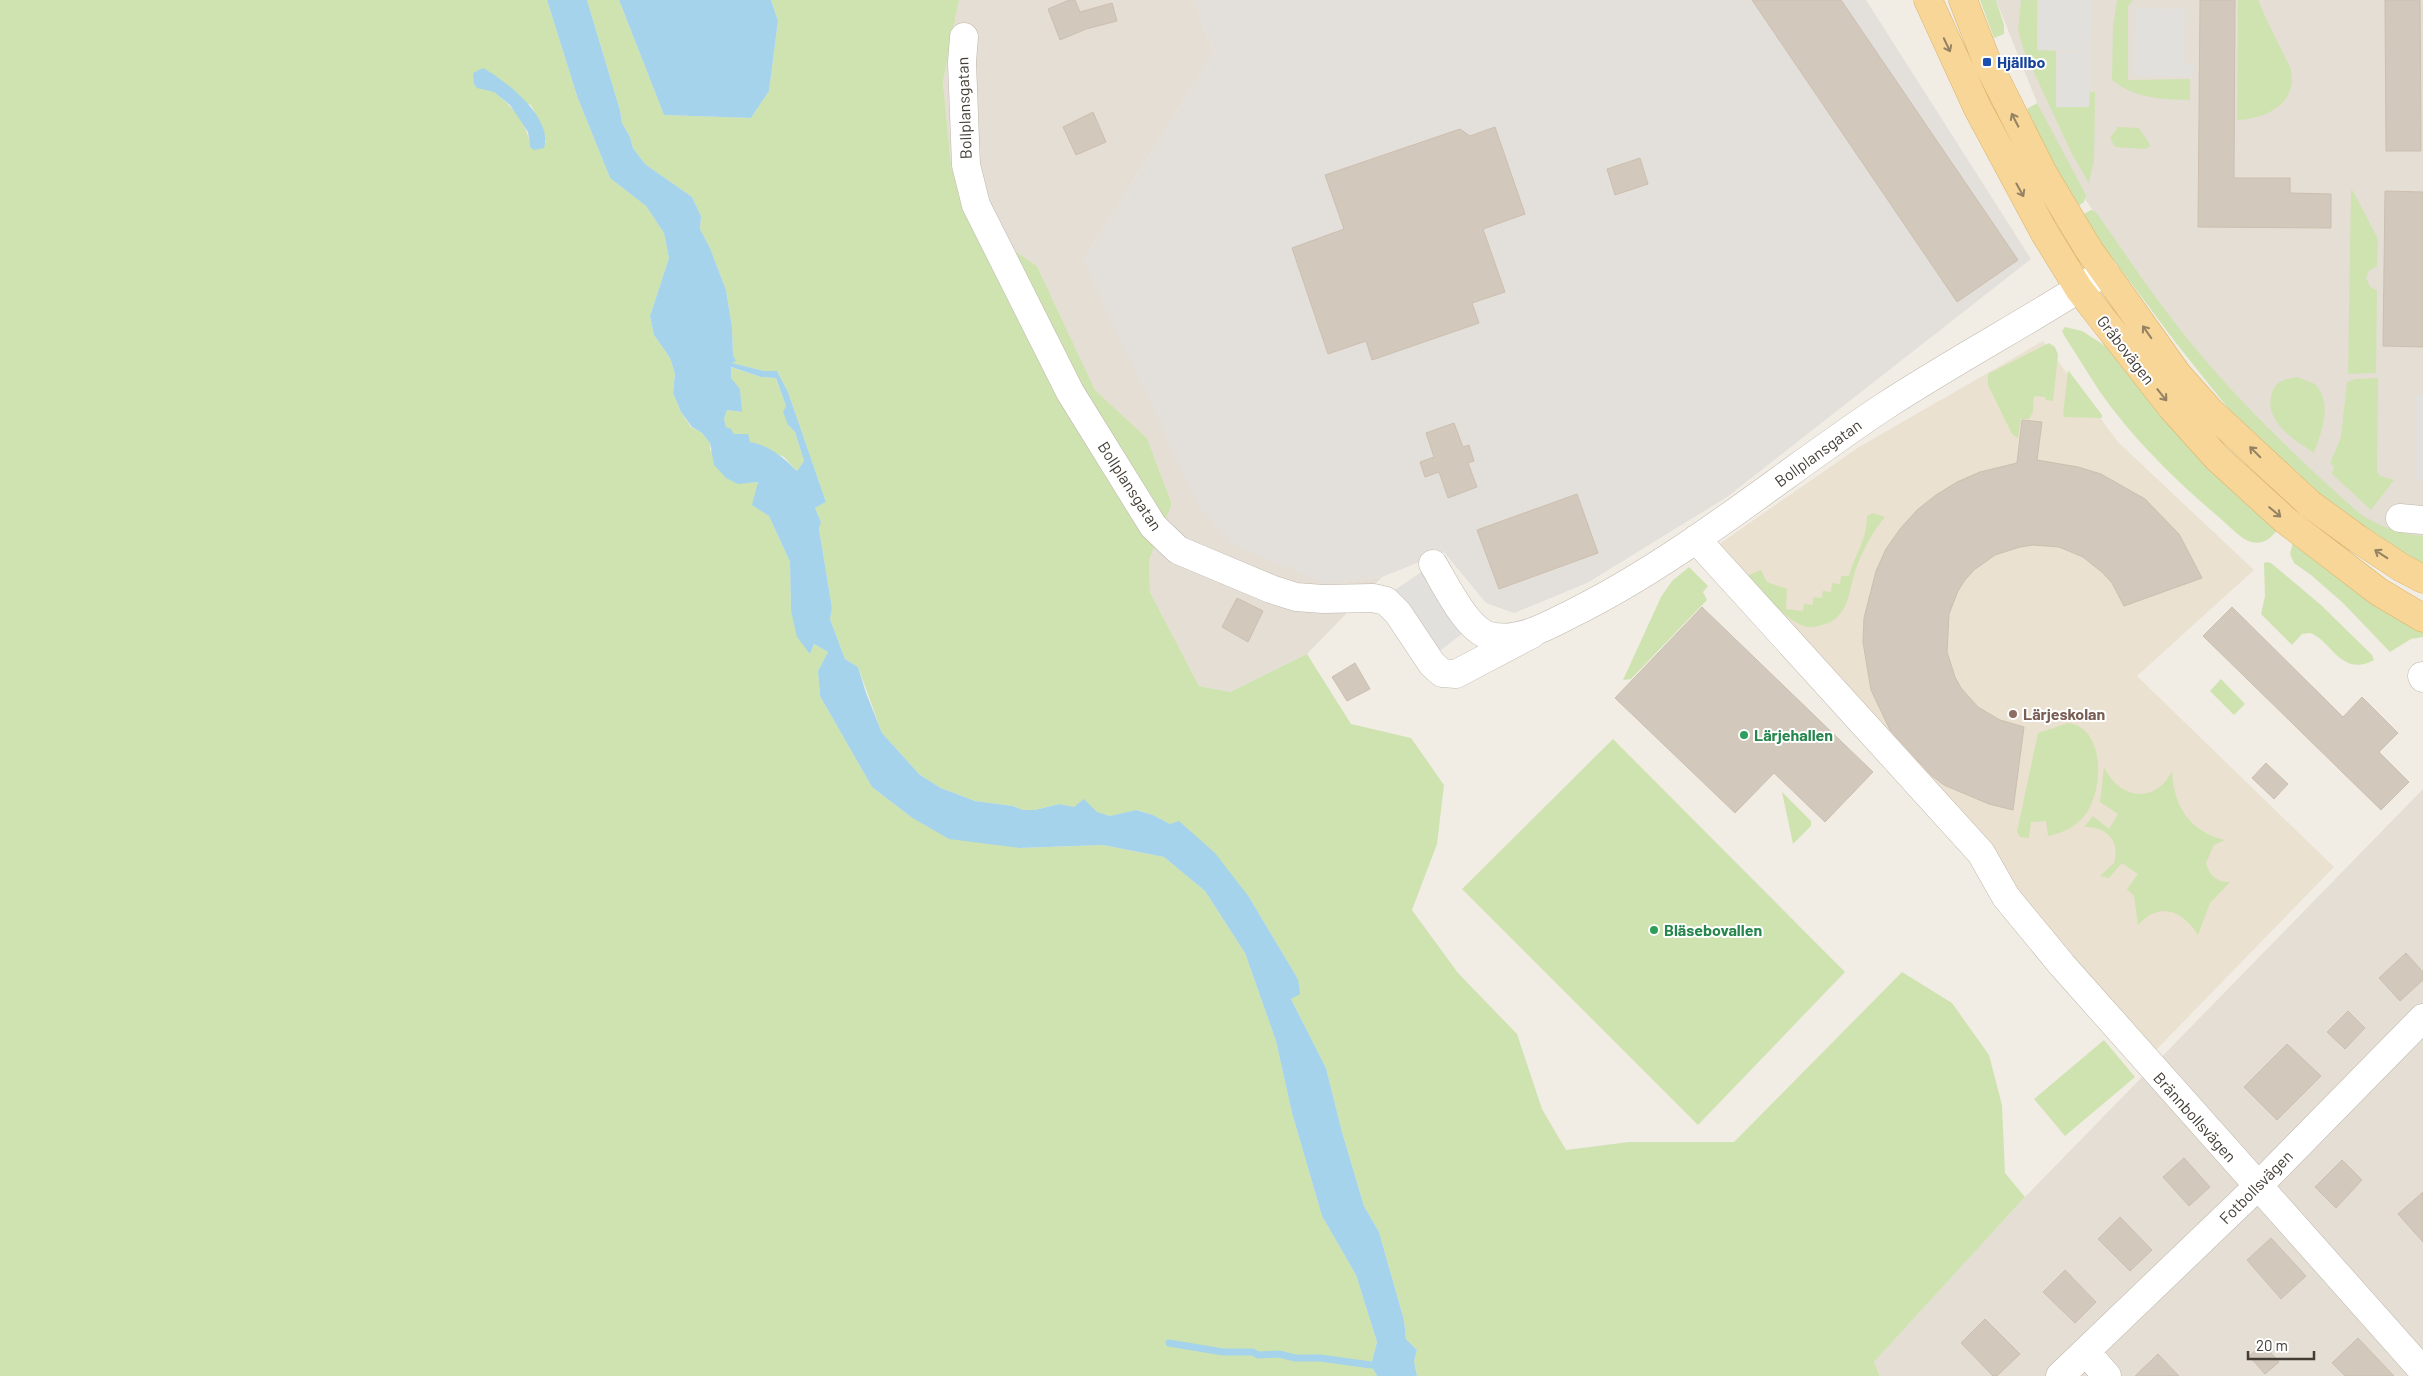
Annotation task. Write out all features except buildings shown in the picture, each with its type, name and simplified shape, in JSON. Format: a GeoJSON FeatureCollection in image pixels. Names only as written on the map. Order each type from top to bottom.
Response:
{"type":"FeatureCollection","features":[{"type":"Feature","properties":{"kind":"main road","name":"Gråbovägen"},"geometry":{"type":"LineString","coordinates":[[1928,0],[1978,109],[2017,185],[2079,289],[2174,409],[2217,458],[2257,497],[2379,592],[2423,618]]}},
{"type":"Feature","properties":{"kind":"main road","name":"Gråbovägen"},"geometry":{"type":"LineString","coordinates":[[1963,0],[1987,62],[2016,123],[2079,233],[2178,375],[2210,410],[2310,504],[2358,539],[2402,568],[2423,579]]}},
{"type":"Feature","properties":{"kind":"street","name":"Bollplansgatan"},"geometry":{"type":"LineString","coordinates":[[964,38],[962,62],[966,165],[976,205],[1070,392],[1153,526],[1178,550],[1271,589],[1296,597],[1323,599],[1373,598],[1386,601],[1398,613],[1432,664],[1442,673],[1456,674],[1616,591],[1740,510],[1884,406],[2105,272]]}},
{"type":"Feature","properties":{"kind":"street","name":"Brännbollsvägen"},"geometry":{"type":"LineString","coordinates":[[1696,539],[1981,853],[2006,897],[2062,966],[2423,1372]]}},
{"type":"Feature","properties":{"kind":"street","name":"Bollplansgatan"},"geometry":{"type":"LineString","coordinates":[[1432,564],[1471,625],[1493,637],[1532,634]]}},
{"type":"Feature","properties":{"kind":"street","name":"Fotbollsvägen"},"geometry":{"type":"LineString","coordinates":[[2060,1376],[2257,1187],[2423,1018]]}},
{"type":"Feature","properties":{"kind":"street"},"geometry":{"type":"LineString","coordinates":[[2086,1352],[2108,1376]]}},
{"type":"Feature","properties":{"kind":"shaded area"},"geometry":{"type":"Polygon","coordinates":[[[959,0],[1193,0],[1214,52],[1083,261],[1325,584],[1382,577],[1307,654],[1230,692],[1199,686],[1150,592],[1149,560],[1172,504],[1147,438],[1095,390],[1037,266],[967,218],[951,166],[943,82],[959,0]]]}},
{"type":"Feature","properties":{"kind":"shaded area"},"geometry":{"type":"Polygon","coordinates":[[[1193,0],[1866,0],[2031,259],[1727,497],[1587,583],[1514,613],[1486,603],[1444,552],[1382,577],[1325,584],[1230,543],[1199,507],[1083,261],[1214,52],[1193,0]]]}},
{"type":"Feature","properties":{"kind":"shaded area"},"geometry":{"type":"Polygon","coordinates":[[[1996,0],[2423,0],[2423,556],[2339,505],[2183,343],[2062,165],[1996,0]]]}},
{"type":"Feature","properties":{"kind":"shaded area"},"geometry":{"type":"Polygon","coordinates":[[[2039,0],[2092,0],[2090,51],[2038,49],[2039,0]]]}},
{"type":"Feature","properties":{"kind":"shaded area"},"geometry":{"type":"Polygon","coordinates":[[[2135,8],[2185,9],[2183,64],[2193,64],[2193,77],[2134,76],[2135,8]]]}},
{"type":"Feature","properties":{"kind":"shaded area"},"geometry":{"type":"Polygon","coordinates":[[[2057,52],[2090,52],[2089,107],[2056,107],[2057,52]]]}},
{"type":"Feature","properties":{"kind":"shaded area","name":"Lärjeskolan"},"geometry":{"type":"Polygon","coordinates":[[[2043,341],[2118,442],[2254,570],[2137,676],[2334,867],[2155,1051],[1712,549],[1859,447],[2043,341]]]}},
{"type":"Feature","properties":{"kind":"shaded area"},"geometry":{"type":"Polygon","coordinates":[[[2416,395],[2423,395],[2423,480],[2415,479],[2416,395]]]}},
{"type":"Feature","properties":{"kind":"shaded area"},"geometry":{"type":"Polygon","coordinates":[[[1423,571],[1462,634],[1433,656],[1392,592],[1423,571]]]}},
{"type":"Feature","properties":{"kind":"shaded area"},"geometry":{"type":"Polygon","coordinates":[[[2423,789],[2423,1376],[1880,1376],[1874,1362],[2025,1197],[2423,789]]]}},
{"type":"Feature","properties":{"kind":"green space"},"geometry":{"type":"Polygon","coordinates":[[[0,0],[547,0],[577,96],[610,178],[646,206],[664,233],[669,258],[650,316],[654,335],[670,358],[675,374],[673,393],[681,412],[691,427],[702,433],[710,443],[710,450],[749,483],[758,482],[753,505],[769,516],[790,562],[791,611],[810,654],[814,644],[828,652],[818,671],[820,696],[872,787],[911,817],[1019,848],[1103,845],[1164,857],[1205,891],[1245,953],[1276,1041],[1292,1113],[1322,1216],[1356,1275],[1377,1342],[1371,1365],[1377,1376],[0,1376],[0,0]],[[494,92],[518,116],[526,130],[530,147],[546,142],[541,125],[531,105],[494,92]]]}},
{"type":"Feature","properties":{"kind":"green space"},"geometry":{"type":"Polygon","coordinates":[[[587,0],[619,0],[664,115],[751,118],[769,91],[778,21],[771,0],[959,0],[943,82],[951,166],[967,218],[1037,266],[1095,390],[1147,438],[1172,504],[1149,560],[1150,592],[1199,686],[1230,692],[1307,654],[1351,724],[1411,738],[1444,785],[1437,844],[1412,910],[1458,973],[1517,1034],[1542,1109],[1566,1150],[1629,1142],[1734,1142],[1902,972],[1952,1003],[1989,1055],[2002,1105],[2005,1173],[2025,1197],[1874,1362],[1880,1376],[1417,1376],[1414,1361],[1417,1350],[1406,1339],[1404,1320],[1379,1232],[1364,1206],[1342,1132],[1326,1068],[1291,999],[1298,979],[1249,897],[1170,824],[1153,815],[1137,810],[1110,816],[1059,804],[1035,810],[1023,810],[1013,806],[975,801],[941,788],[920,775],[882,733],[858,667],[845,659],[830,619],[832,608],[819,529],[821,522],[815,508],[826,502],[788,392],[777,371],[764,371],[731,363],[735,361],[726,290],[710,248],[700,229],[701,216],[692,197],[645,164],[633,148],[630,137],[622,123],[620,110],[587,0]]]}},
{"type":"Feature","properties":{"kind":"green space"},"geometry":{"type":"Polygon","coordinates":[[[1980,0],[1996,0],[2004,25],[2004,34],[1994,38],[1980,0]]]}},
{"type":"Feature","properties":{"kind":"green space"},"geometry":{"type":"Polygon","coordinates":[[[2021,0],[2037,0],[2037,50],[2056,51],[2056,107],[2089,107],[2090,92],[2095,92],[2094,160],[2089,183],[2072,154],[2024,51],[2018,30],[2021,0]]]}},
{"type":"Feature","properties":{"kind":"green space"},"geometry":{"type":"Polygon","coordinates":[[[2117,0],[2133,0],[2128,6],[2128,80],[2190,79],[2190,100],[2149,97],[2130,91],[2112,80],[2113,26],[2117,0]]]}},
{"type":"Feature","properties":{"kind":"green space"},"geometry":{"type":"Polygon","coordinates":[[[2238,0],[2258,0],[2290,67],[2292,82],[2284,101],[2277,108],[2258,117],[2237,120],[2238,0]]]}},
{"type":"Feature","properties":{"kind":"green space"},"geometry":{"type":"Polygon","coordinates":[[[2037,103],[2086,195],[2084,202],[2077,207],[2072,206],[2027,109],[2037,103]]]}},
{"type":"Feature","properties":{"kind":"green space"},"geometry":{"type":"Polygon","coordinates":[[[2118,127],[2139,128],[2151,146],[2145,149],[2115,147],[2110,138],[2118,127]]]}},
{"type":"Feature","properties":{"kind":"green space"},"geometry":{"type":"Polygon","coordinates":[[[2351,190],[2378,239],[2377,266],[2369,271],[2366,278],[2370,287],[2377,290],[2376,373],[2348,374],[2351,190]]]}},
{"type":"Feature","properties":{"kind":"green space"},"geometry":{"type":"Polygon","coordinates":[[[2091,210],[2096,212],[2154,296],[2196,349],[2217,374],[2286,445],[2359,513],[2390,529],[2423,536],[2423,567],[2368,535],[2262,447],[2227,407],[2098,239],[2078,217],[2091,210]]]}},
{"type":"Feature","properties":{"kind":"green space"},"geometry":{"type":"Polygon","coordinates":[[[2065,327],[2082,331],[2107,347],[2277,530],[2272,536],[2259,543],[2243,538],[2156,459],[2100,392],[2065,337],[2062,331],[2065,327]]]}},
{"type":"Feature","properties":{"kind":"green space"},"geometry":{"type":"Polygon","coordinates":[[[2049,343],[2055,347],[2058,355],[2053,401],[2046,400],[2045,397],[2034,396],[2033,412],[2029,419],[2021,419],[2018,438],[2012,434],[1988,385],[1988,374],[2049,343]]]}},
{"type":"Feature","properties":{"kind":"green space"},"geometry":{"type":"Polygon","coordinates":[[[730,367],[761,377],[776,378],[786,406],[788,425],[795,432],[804,461],[797,471],[784,457],[750,442],[741,435],[734,434],[726,427],[724,419],[727,410],[741,412],[740,389],[730,378],[730,367]]]}},
{"type":"Feature","properties":{"kind":"green space"},"geometry":{"type":"Polygon","coordinates":[[[2068,370],[2102,415],[2102,418],[2065,417],[2063,415],[2068,370]]]}},
{"type":"Feature","properties":{"kind":"green space"},"geometry":{"type":"Polygon","coordinates":[[[2297,377],[2315,384],[2324,400],[2323,427],[2314,453],[2298,443],[2283,430],[2277,422],[2270,405],[2274,387],[2284,380],[2297,377]]]}},
{"type":"Feature","properties":{"kind":"green space"},"geometry":{"type":"Polygon","coordinates":[[[2378,378],[2377,472],[2380,476],[2394,480],[2371,510],[2332,474],[2334,467],[2330,463],[2341,437],[2347,382],[2355,379],[2378,378]]]}},
{"type":"Feature","properties":{"kind":"green space"},"geometry":{"type":"Polygon","coordinates":[[[1873,513],[1885,517],[1866,545],[1844,608],[1839,616],[1832,621],[1812,627],[1800,625],[1779,609],[1751,581],[1749,575],[1761,570],[1767,582],[1787,589],[1786,609],[1803,611],[1804,604],[1813,605],[1813,597],[1822,598],[1823,591],[1831,592],[1832,583],[1840,584],[1841,576],[1849,576],[1863,540],[1867,516],[1873,513]]]}},
{"type":"Feature","properties":{"kind":"green space"},"geometry":{"type":"Polygon","coordinates":[[[2293,542],[2423,626],[2423,637],[2411,639],[2390,652],[2343,603],[2294,563],[2290,554],[2293,542]]]}},
{"type":"Feature","properties":{"kind":"green space"},"geometry":{"type":"Polygon","coordinates":[[[2264,563],[2271,563],[2321,605],[2372,655],[2374,660],[2363,664],[2353,664],[2345,661],[2310,633],[2302,634],[2292,645],[2261,614],[2265,596],[2264,563]]]}},
{"type":"Feature","properties":{"kind":"green space"},"geometry":{"type":"Polygon","coordinates":[[[1689,567],[1708,586],[1703,592],[1707,600],[1631,679],[1623,680],[1661,597],[1672,581],[1689,567]]]}},
{"type":"Feature","properties":{"kind":"green space"},"geometry":{"type":"Polygon","coordinates":[[[2221,679],[2245,704],[2234,715],[2210,691],[2221,679]]]}},
{"type":"Feature","properties":{"kind":"green space"},"geometry":{"type":"Polygon","coordinates":[[[2068,723],[2081,727],[2090,736],[2095,748],[2098,762],[2098,777],[2091,805],[2081,819],[2063,831],[2048,836],[2046,821],[2031,822],[2029,838],[2020,837],[2017,832],[2038,733],[2068,723]]]}},
{"type":"Feature","properties":{"kind":"green space","name":"Bläsebovallen"},"geometry":{"type":"Polygon","coordinates":[[[1613,739],[1845,972],[1698,1125],[1462,889],[1613,739]]]}},
{"type":"Feature","properties":{"kind":"green space"},"geometry":{"type":"Polygon","coordinates":[[[2104,767],[2119,786],[2137,794],[2147,793],[2156,789],[2165,782],[2172,771],[2176,796],[2186,816],[2202,830],[2212,836],[2225,840],[2214,845],[2206,863],[2209,871],[2217,880],[2230,882],[2210,903],[2198,935],[2185,920],[2170,912],[2154,913],[2138,925],[2134,896],[2127,889],[2138,874],[2122,863],[2109,878],[2100,876],[2114,863],[2115,848],[2110,836],[2105,832],[2092,827],[2084,827],[2093,816],[2109,829],[2118,814],[2100,802],[2104,767]]]}},
{"type":"Feature","properties":{"kind":"green space"},"geometry":{"type":"Polygon","coordinates":[[[1782,792],[1811,821],[1811,826],[1793,844],[1782,792]]]}},
{"type":"Feature","properties":{"kind":"green space"},"geometry":{"type":"Polygon","coordinates":[[[2104,1040],[2135,1077],[2065,1136],[2034,1099],[2104,1040]]]}},
{"type":"Feature","properties":{"kind":"water"},"geometry":{"type":"Polygon","coordinates":[[[547,0],[587,0],[620,110],[622,123],[630,137],[633,148],[645,164],[692,197],[701,216],[700,229],[710,248],[726,290],[732,327],[733,355],[736,361],[732,363],[764,371],[777,371],[788,392],[826,502],[815,508],[821,522],[819,529],[832,608],[830,619],[845,659],[858,667],[882,733],[920,775],[941,788],[975,801],[1013,806],[1023,810],[1035,810],[1059,804],[1074,807],[1084,799],[1097,812],[1110,816],[1136,810],[1153,815],[1170,824],[1179,821],[1215,853],[1249,897],[1298,979],[1300,994],[1291,999],[1326,1068],[1342,1132],[1364,1206],[1379,1232],[1404,1320],[1406,1339],[1417,1350],[1414,1361],[1417,1376],[1377,1376],[1371,1365],[1377,1342],[1356,1275],[1322,1216],[1292,1113],[1276,1041],[1245,953],[1205,891],[1164,857],[1103,845],[1019,848],[949,839],[911,817],[872,787],[820,696],[818,671],[828,652],[814,644],[810,654],[797,637],[791,611],[790,562],[769,516],[752,505],[758,482],[738,484],[726,478],[714,465],[710,443],[702,433],[692,427],[681,412],[673,393],[675,374],[670,358],[654,335],[650,316],[669,258],[664,233],[646,206],[610,178],[577,96],[547,0]],[[731,367],[731,378],[740,389],[742,412],[727,410],[724,419],[726,427],[731,429],[734,434],[748,434],[750,442],[775,452],[797,471],[804,461],[795,432],[788,425],[783,412],[786,406],[776,378],[761,377],[731,367]]]}},
{"type":"Feature","properties":{"kind":"water"},"geometry":{"type":"Polygon","coordinates":[[[619,0],[771,0],[778,21],[769,91],[751,118],[664,115],[619,0]]]}},
{"type":"Feature","properties":{"kind":"water"},"geometry":{"type":"Polygon","coordinates":[[[483,68],[503,81],[526,101],[542,125],[545,136],[544,148],[534,150],[530,147],[528,132],[510,105],[494,92],[477,88],[474,84],[473,73],[483,68]]]}},
{"type":"Feature","properties":{"kind":"waterway"},"geometry":{"type":"LineString","coordinates":[[1169,1343],[1223,1352],[1253,1352],[1258,1355],[1279,1354],[1295,1358],[1320,1358],[1371,1365]]}},
{"type":"Feature","properties":{"kind":"place","name":"Hjällbo"},"geometry":{"type":"Point","coordinates":[1987,62]}},
{"type":"Feature","properties":{"kind":"place","name":"Lärjeskolan"},"geometry":{"type":"Point","coordinates":[2013,714]}},
{"type":"Feature","properties":{"kind":"place","name":"Lärjehallen"},"geometry":{"type":"Point","coordinates":[1744,735]}},
{"type":"Feature","properties":{"kind":"place","name":"Bläsebovallen"},"geometry":{"type":"Point","coordinates":[1654,930]}}]}
